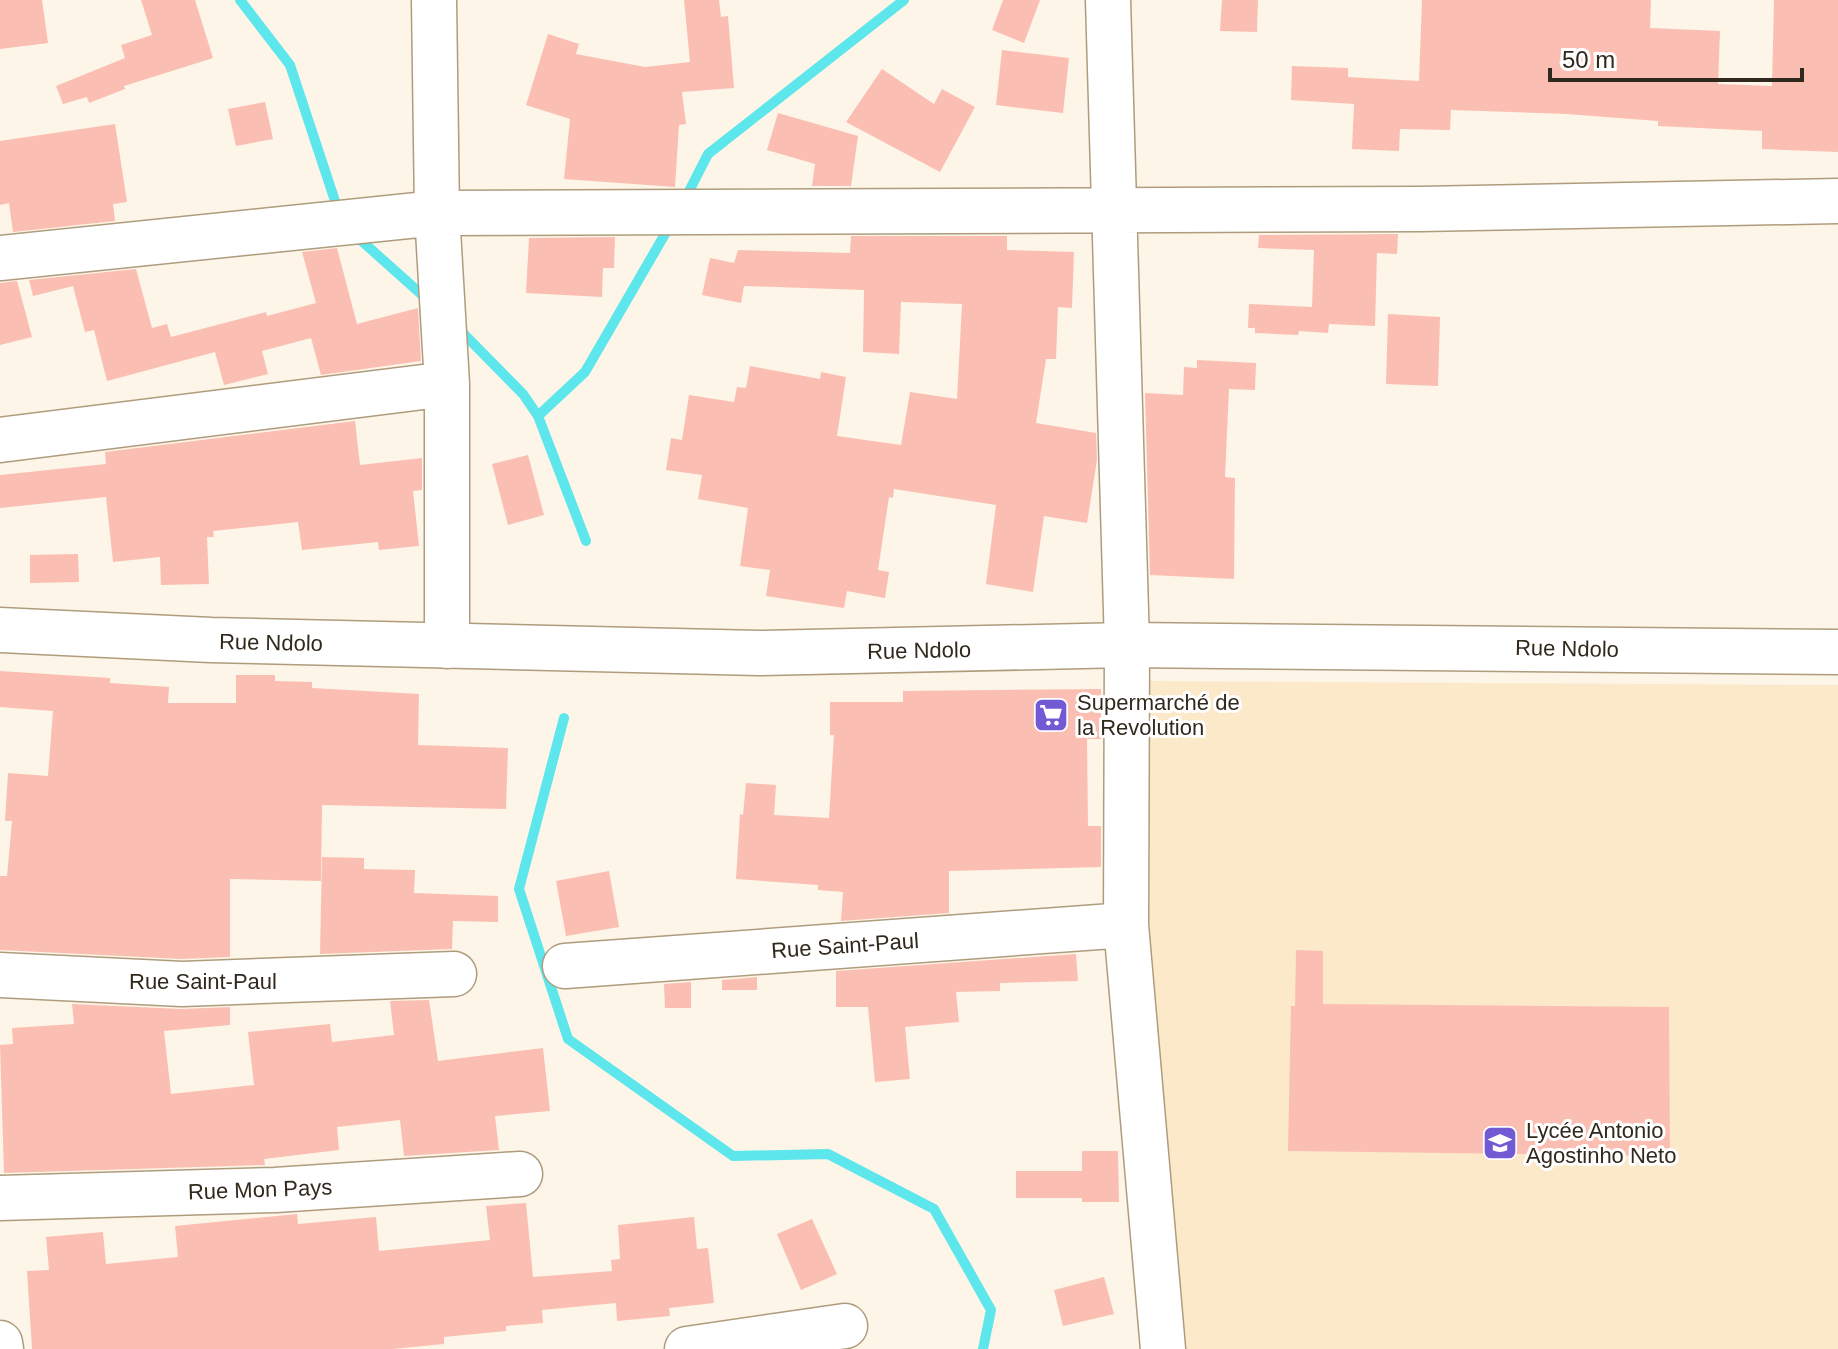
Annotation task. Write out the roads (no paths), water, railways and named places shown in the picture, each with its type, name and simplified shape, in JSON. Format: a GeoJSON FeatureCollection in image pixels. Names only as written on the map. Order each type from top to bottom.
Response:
{"type":"FeatureCollection","features":[{"type":"Feature","properties":{"kind":"street"},"geometry":{"type":"LineString","coordinates":[[434,0],[437,213],[447,384],[447,646]]}},
{"type":"Feature","properties":{"kind":"street"},"geometry":{"type":"LineString","coordinates":[[1108,0],[1127,645],[1126,925],[1163,1349]]}},
{"type":"Feature","properties":{"kind":"street"},"geometry":{"type":"LineString","coordinates":[[0,258],[437,213],[1113,211],[1838,201]]}},
{"type":"Feature","properties":{"kind":"street"},"geometry":{"type":"LineString","coordinates":[[0,440],[447,384]]}},
{"type":"Feature","properties":{"kind":"street","name":"Rue Ndolo"},"geometry":{"type":"LineString","coordinates":[[0,630],[447,646],[759,653],[1127,645],[1838,652]]}},
{"type":"Feature","properties":{"kind":"street","name":"Rue Saint-Paul"},"geometry":{"type":"LineString","coordinates":[[565,966],[1126,925]]}},
{"type":"Feature","properties":{"kind":"street","name":"Rue Saint-Paul"},"geometry":{"type":"LineString","coordinates":[[0,975],[182,984],[454,974]]}},
{"type":"Feature","properties":{"kind":"street","name":"Rue Mon Pays"},"geometry":{"type":"LineString","coordinates":[[0,1198],[275,1190],[520,1174]]}},
{"type":"Feature","properties":{"kind":"street"},"geometry":{"type":"LineString","coordinates":[[687,1349],[845,1326]]}},
{"type":"Feature","properties":{"kind":"waterway"},"geometry":{"type":"LineString","coordinates":[[240,0],[290,65],[339,213]]}},
{"type":"Feature","properties":{"kind":"waterway"},"geometry":{"type":"LineString","coordinates":[[684,201],[708,154],[904,0]]}},
{"type":"Feature","properties":{"kind":"waterway"},"geometry":{"type":"LineString","coordinates":[[538,416],[585,372],[672,222]]}},
{"type":"Feature","properties":{"kind":"waterway"},"geometry":{"type":"LineString","coordinates":[[355,235],[430,302]]}},
{"type":"Feature","properties":{"kind":"waterway"},"geometry":{"type":"LineString","coordinates":[[459,329],[523,394],[538,416],[586,541]]}},
{"type":"Feature","properties":{"kind":"waterway"},"geometry":{"type":"LineString","coordinates":[[564,718],[519,889],[568,1039],[733,1156],[828,1154],[934,1209],[991,1310],[983,1349]]}},
{"type":"Feature","properties":{"kind":"place","name":"Supermarché de la Revolution"},"geometry":{"type":"Point","coordinates":[1051,715]}},
{"type":"Feature","properties":{"kind":"place","name":"Lycée Antonio Agostinho Neto"},"geometry":{"type":"Point","coordinates":[1500,1143]}}]}
